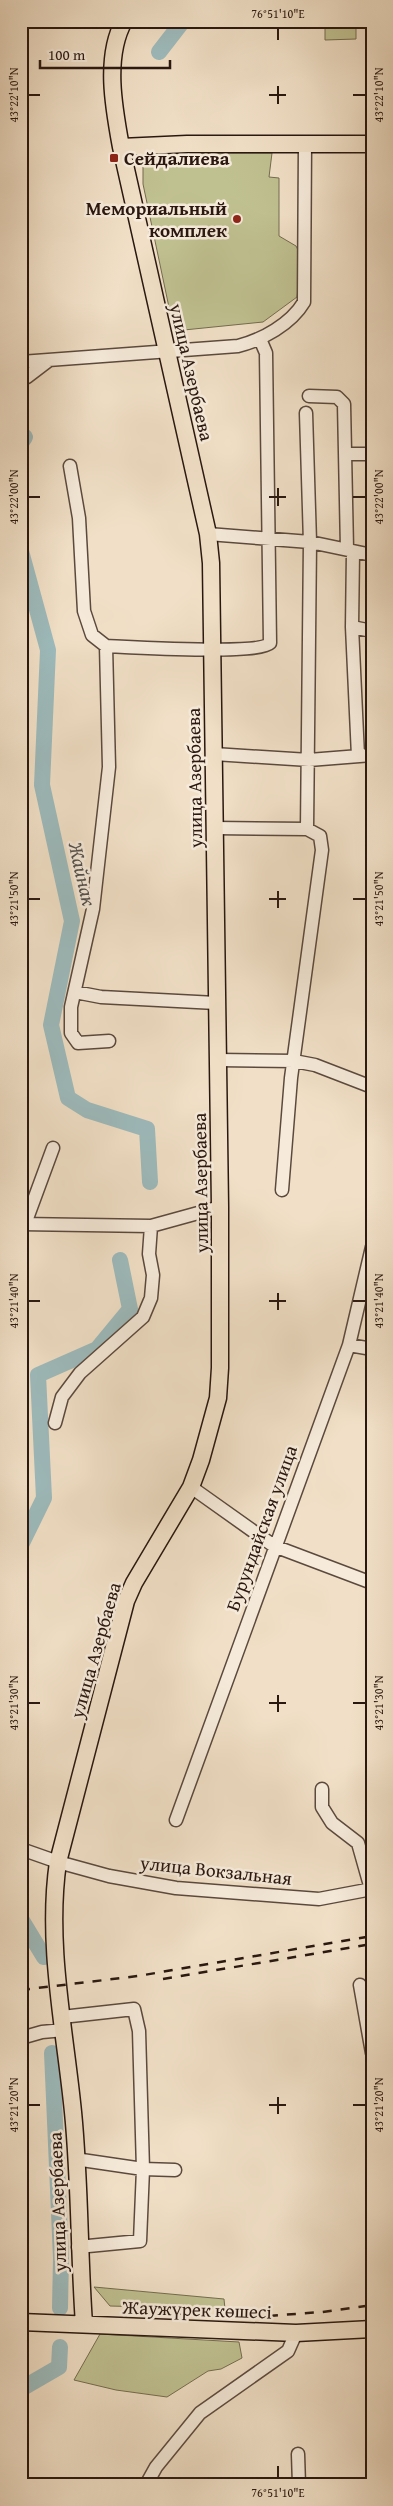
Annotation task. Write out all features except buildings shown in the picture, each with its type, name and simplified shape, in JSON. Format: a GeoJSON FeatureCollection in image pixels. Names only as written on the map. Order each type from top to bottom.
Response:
{"type":"FeatureCollection","features":[{"type":"Feature","properties":{"kind":"main road","name":"улица Азербаева"},"geometry":{"type":"LineString","coordinates":[[84,2324],[78,2247],[75,2159],[54,1892],[58,1862],[126,1601],[134,1583],[191,1487],[202,1460],[218,1398],[220,1368],[220,1207],[214,754],[208,534],[121,147],[114,103],[113,61],[124,21]]}},
{"type":"Feature","properties":{"kind":"main road"},"geometry":{"type":"LineString","coordinates":[[121,147],[188,144],[372,144]]}},
{"type":"Feature","properties":{"kind":"main road","name":"Жаужүрек көшесі"},"geometry":{"type":"LineString","coordinates":[[21,2322],[296,2333],[372,2329]]}},
{"type":"Feature","properties":{"kind":"street"},"geometry":{"type":"LineString","coordinates":[[21,362],[238,346],[260,339],[297,313],[304,302],[305,144]]}},
{"type":"Feature","properties":{"kind":"street"},"geometry":{"type":"LineString","coordinates":[[70,466],[79,518],[84,611],[92,634],[106,646],[212,650],[262,648],[270,643],[266,353],[260,339]]}},
{"type":"Feature","properties":{"kind":"street"},"geometry":{"type":"LineString","coordinates":[[21,378],[27,377],[48,361]]}},
{"type":"Feature","properties":{"kind":"street"},"geometry":{"type":"LineString","coordinates":[[309,396],[337,397],[344,404],[358,756]]}},
{"type":"Feature","properties":{"kind":"street"},"geometry":{"type":"LineString","coordinates":[[306,413],[310,542],[307,829]]}},
{"type":"Feature","properties":{"kind":"street"},"geometry":{"type":"LineString","coordinates":[[347,454],[372,454]]}},
{"type":"Feature","properties":{"kind":"street"},"geometry":{"type":"LineString","coordinates":[[208,534],[310,542],[372,555]]}},
{"type":"Feature","properties":{"kind":"street"},"geometry":{"type":"LineString","coordinates":[[352,627],[372,631]]}},
{"type":"Feature","properties":{"kind":"street"},"geometry":{"type":"LineString","coordinates":[[106,646],[109,767],[93,908],[71,1007],[71,1033],[74,1041],[109,1040]]}},
{"type":"Feature","properties":{"kind":"street"},"geometry":{"type":"LineString","coordinates":[[214,754],[308,760],[372,755]]}},
{"type":"Feature","properties":{"kind":"street"},"geometry":{"type":"LineString","coordinates":[[215,828],[307,829],[320,836],[322,850],[294,1061],[282,1190]]}},
{"type":"Feature","properties":{"kind":"street"},"geometry":{"type":"LineString","coordinates":[[75,992],[101,997],[216,1003]]}},
{"type":"Feature","properties":{"kind":"street"},"geometry":{"type":"LineString","coordinates":[[218,1060],[294,1061],[315,1064],[372,1087]]}},
{"type":"Feature","properties":{"kind":"street"},"geometry":{"type":"LineString","coordinates":[[53,1148],[23,1224],[151,1226],[220,1207]]}},
{"type":"Feature","properties":{"kind":"street"},"geometry":{"type":"LineString","coordinates":[[55,1423],[62,1396],[80,1373],[143,1316],[152,1298],[151,1226]]}},
{"type":"Feature","properties":{"kind":"street","name":"Бурундайская улица"},"geometry":{"type":"LineString","coordinates":[[176,1820],[274,1546],[349,1345],[372,1247]]}},
{"type":"Feature","properties":{"kind":"street"},"geometry":{"type":"LineString","coordinates":[[349,1345],[372,1349]]}},
{"type":"Feature","properties":{"kind":"street"},"geometry":{"type":"LineString","coordinates":[[191,1487],[274,1546],[372,1582]]}},
{"type":"Feature","properties":{"kind":"street"},"geometry":{"type":"LineString","coordinates":[[322,1789],[322,1807],[332,1822],[358,1843],[371,1889]]}},
{"type":"Feature","properties":{"kind":"street","name":"улица Вокзальная"},"geometry":{"type":"LineString","coordinates":[[21,1849],[58,1862],[109,1876],[176,1888],[319,1899],[371,1889]]}},
{"type":"Feature","properties":{"kind":"street"},"geometry":{"type":"LineString","coordinates":[[360,1985],[372,2053]]}},
{"type":"Feature","properties":{"kind":"street"},"geometry":{"type":"LineString","coordinates":[[21,2038],[63,2024],[134,2009],[139,2031],[143,2169],[140,2240],[78,2247]]}},
{"type":"Feature","properties":{"kind":"street"},"geometry":{"type":"LineString","coordinates":[[75,2159],[143,2169],[174,2170]]}},
{"type":"Feature","properties":{"kind":"street"},"geometry":{"type":"LineString","coordinates":[[146,2485],[156,2467],[200,2414],[288,2351],[296,2333]]}},
{"type":"Feature","properties":{"kind":"street"},"geometry":{"type":"LineString","coordinates":[[298,2454],[299,2485]]}},
{"type":"Feature","properties":{"kind":"green space"},"geometry":{"type":"Polygon","coordinates":[[[325,21],[372,21],[372,25],[356,26],[356,39],[325,40],[325,21]]]}},
{"type":"Feature","properties":{"kind":"green space"},"geometry":{"type":"Polygon","coordinates":[[[155,153],[272,153],[269,177],[279,178],[279,236],[296,246],[302,258],[297,297],[263,322],[174,331],[143,184],[143,162],[155,153]]]}},
{"type":"Feature","properties":{"kind":"green space"},"geometry":{"type":"Polygon","coordinates":[[[94,2287],[224,2299],[225,2309],[110,2306],[94,2287]]]}},
{"type":"Feature","properties":{"kind":"green space"},"geometry":{"type":"Polygon","coordinates":[[[100,2334],[239,2342],[242,2358],[221,2369],[208,2371],[167,2397],[116,2390],[74,2380],[100,2334]]]}},
{"type":"Feature","properties":{"kind":"waterway","name":"Жайнак"},"geometry":{"type":"LineString","coordinates":[[159,52],[183,21]]}},
{"type":"Feature","properties":{"kind":"waterway","name":"Жайнак"},"geometry":{"type":"LineString","coordinates":[[21,443],[25,437]]}},
{"type":"Feature","properties":{"kind":"waterway","name":"Жайнак"},"geometry":{"type":"LineString","coordinates":[[21,551],[48,650],[42,785],[72,921],[51,1025],[68,1098],[87,1110],[147,1129],[150,1182]]}},
{"type":"Feature","properties":{"kind":"waterway","name":"Жайнак"},"geometry":{"type":"LineString","coordinates":[[21,1545],[44,1498],[38,1375],[97,1349],[130,1309],[120,1260]]}},
{"type":"Feature","properties":{"kind":"waterway","name":"Жайнак"},"geometry":{"type":"LineString","coordinates":[[21,1919],[44,1957]]}},
{"type":"Feature","properties":{"kind":"waterway","name":"Жайнак"},"geometry":{"type":"LineString","coordinates":[[52,2053],[61,2258],[60,2308]]}},
{"type":"Feature","properties":{"kind":"waterway"},"geometry":{"type":"LineString","coordinates":[[21,2389],[59,2367],[60,2347]]}},
{"type":"Feature","properties":{"kind":"railway"},"geometry":{"type":"LineString","coordinates":[[21,1990],[138,1976],[372,1936]]}},
{"type":"Feature","properties":{"kind":"railway"},"geometry":{"type":"LineString","coordinates":[[163,1979],[372,1944]]}},
{"type":"Feature","properties":{"kind":"railway"},"geometry":{"type":"LineString","coordinates":[[125,2312],[268,2316],[322,2312],[372,2305]]}},
{"type":"Feature","properties":{"kind":"place","name":"Сейдалиева"},"geometry":{"type":"Point","coordinates":[114,158]}},
{"type":"Feature","properties":{"kind":"place","name":"Мемориальный комплек"},"geometry":{"type":"Point","coordinates":[237,219]}}]}
